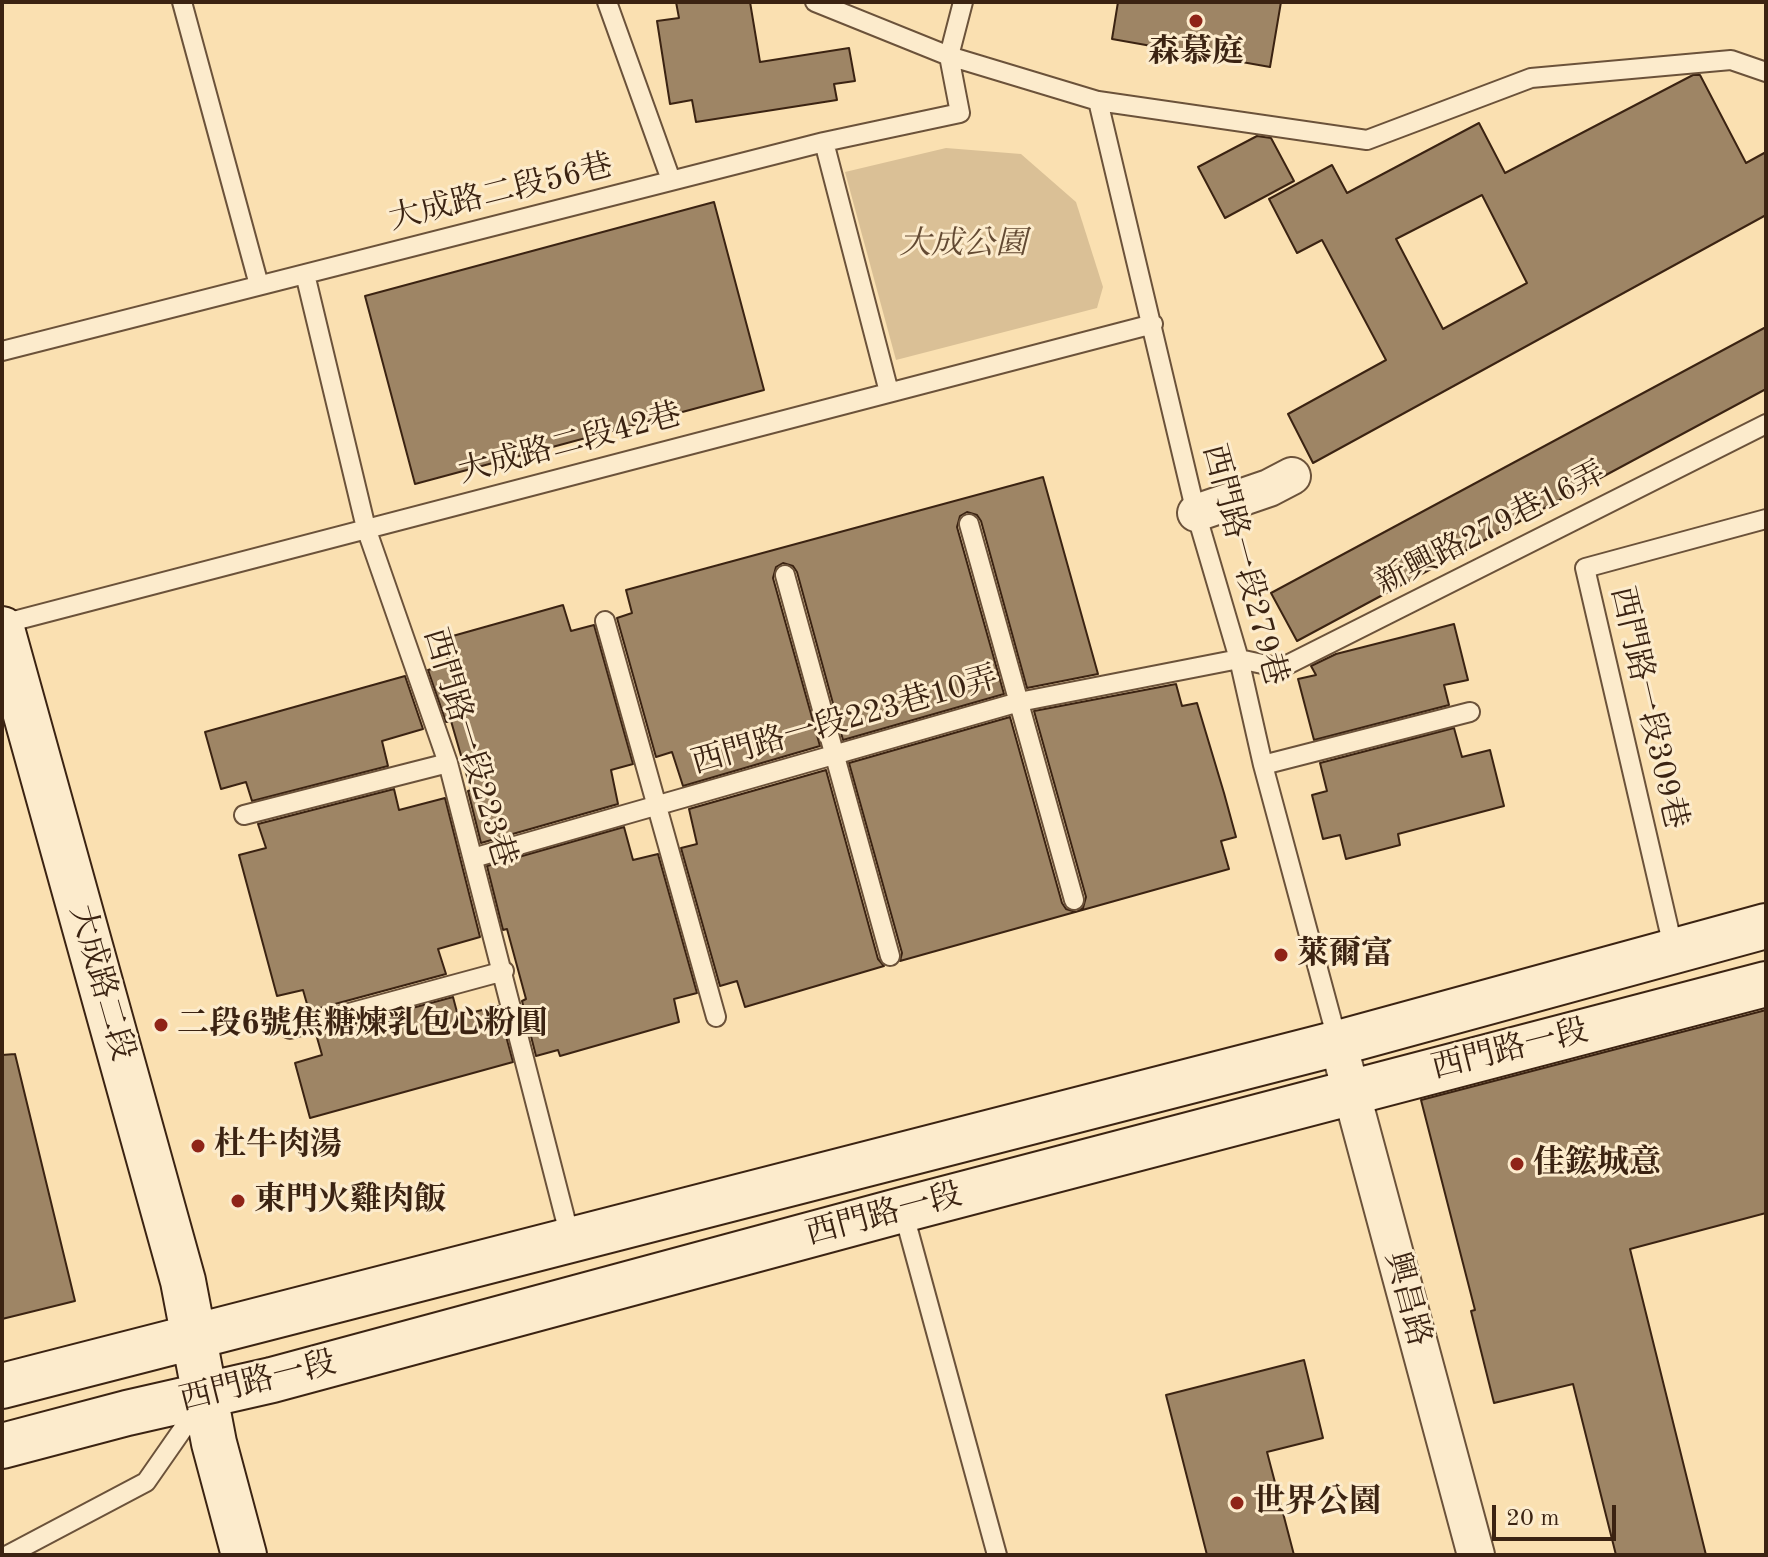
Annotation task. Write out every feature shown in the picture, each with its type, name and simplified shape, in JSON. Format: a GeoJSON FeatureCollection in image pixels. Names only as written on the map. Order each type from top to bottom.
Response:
{"type":"FeatureCollection","features":[{"type":"Feature","properties":{"kind":"street"},"geometry":{"type":"LineString","coordinates":[[1196,513],[1269,488],[1292,476]]}},
{"type":"Feature","properties":{"kind":"street","name":"大成路二段"},"geometry":{"type":"LineString","coordinates":[[2,626],[183,1281],[214,1443],[244,1555]]}},
{"type":"Feature","properties":{"kind":"street","name":"西門路一段"},"geometry":{"type":"LineString","coordinates":[[2,1386],[1338,1043],[1766,926]]}},
{"type":"Feature","properties":{"kind":"street","name":"西門路一段"},"geometry":{"type":"LineString","coordinates":[[2,1446],[127,1413],[204,1397],[1766,984]]}},
{"type":"Feature","properties":{"kind":"street","name":"興昌路"},"geometry":{"type":"LineString","coordinates":[[1338,1043],[1476,1555]]}},
{"type":"Feature","properties":{"kind":"lane"},"geometry":{"type":"LineString","coordinates":[[182,2],[259,285]]}},
{"type":"Feature","properties":{"kind":"lane"},"geometry":{"type":"LineString","coordinates":[[607,2],[671,180]]}},
{"type":"Feature","properties":{"kind":"lane"},"geometry":{"type":"LineString","coordinates":[[815,2],[949,56],[1098,101],[1367,140],[1531,78],[1731,60],[1766,72]]}},
{"type":"Feature","properties":{"kind":"lane"},"geometry":{"type":"LineString","coordinates":[[949,56],[963,2]]}},
{"type":"Feature","properties":{"kind":"lane","name":"大成路二段56巷"},"geometry":{"type":"LineString","coordinates":[[2,351],[671,180],[824,142],[960,113],[949,56]]}},
{"type":"Feature","properties":{"kind":"lane","name":"西門路一段279巷"},"geometry":{"type":"LineString","coordinates":[[1098,101],[1196,513],[1239,659],[1263,765],[1338,1043]]}},
{"type":"Feature","properties":{"kind":"lane"},"geometry":{"type":"LineString","coordinates":[[824,142],[889,392]]}},
{"type":"Feature","properties":{"kind":"lane","name":"西門路一段223巷"},"geometry":{"type":"LineString","coordinates":[[305,274],[366,528],[448,763],[571,1241]]}},
{"type":"Feature","properties":{"kind":"lane","name":"大成路二段42巷"},"geometry":{"type":"LineString","coordinates":[[2,626],[366,528],[1153,324]]}},
{"type":"Feature","properties":{"kind":"lane","name":"新興路279巷16弄"},"geometry":{"type":"LineString","coordinates":[[1239,659],[1281,668],[1766,424]]}},
{"type":"Feature","properties":{"kind":"lane","name":"西門路一段309巷"},"geometry":{"type":"LineString","coordinates":[[1674,951],[1585,568],[1766,519]]}},
{"type":"Feature","properties":{"kind":"lane"},"geometry":{"type":"LineString","coordinates":[[969,524],[1074,900]]}},
{"type":"Feature","properties":{"kind":"lane"},"geometry":{"type":"LineString","coordinates":[[785,575],[890,956]]}},
{"type":"Feature","properties":{"kind":"lane"},"geometry":{"type":"LineString","coordinates":[[605,621],[716,1017]]}},
{"type":"Feature","properties":{"kind":"lane","name":"西門路一段223巷10弄"},"geometry":{"type":"LineString","coordinates":[[473,858],[1019,702],[1239,659]]}},
{"type":"Feature","properties":{"kind":"lane"},"geometry":{"type":"LineString","coordinates":[[1263,765],[1470,712]]}},
{"type":"Feature","properties":{"kind":"lane"},"geometry":{"type":"LineString","coordinates":[[244,815],[448,763]]}},
{"type":"Feature","properties":{"kind":"lane"},"geometry":{"type":"LineString","coordinates":[[290,1029],[504,971]]}},
{"type":"Feature","properties":{"kind":"lane"},"geometry":{"type":"LineString","coordinates":[[902,1210],[997,1555]]}},
{"type":"Feature","properties":{"kind":"lane"},"geometry":{"type":"LineString","coordinates":[[8,1555],[146,1482],[204,1397]]}},
{"type":"Feature","properties":{"kind":"green space","name":"大成公園"},"geometry":{"type":"Polygon","coordinates":[[[946,148],[1021,154],[1076,202],[1103,287],[1097,308],[896,360],[845,172],[946,148]]]}},
{"type":"Feature","properties":{"kind":"building"},"geometry":{"type":"Polygon","coordinates":[[[676,2],[750,2],[760,62],[849,48],[855,81],[834,84],[837,100],[696,122],[692,100],[670,104],[657,21],[679,18],[676,2]]]}},
{"type":"Feature","properties":{"kind":"building","name":"森慕庭"},"geometry":{"type":"Polygon","coordinates":[[[1118,2],[1281,2],[1270,67],[1112,39],[1118,2]]]}},
{"type":"Feature","properties":{"kind":"building"},"geometry":{"type":"Polygon","coordinates":[[[1693,75],[1700,75],[1746,163],[1766,152],[1766,215],[1313,463],[1288,414],[1386,360],[1322,240],[1297,253],[1269,199],[1332,165],[1347,193],[1479,123],[1505,173],[1693,75]],[[1482,195],[1396,239],[1443,329],[1527,283],[1482,195]]]}},
{"type":"Feature","properties":{"kind":"building"},"geometry":{"type":"Polygon","coordinates":[[[1257,136],[1271,138],[1294,181],[1225,218],[1198,167],[1257,136]]]}},
{"type":"Feature","properties":{"kind":"building"},"geometry":{"type":"Polygon","coordinates":[[[714,202],[764,390],[415,484],[365,296],[714,202]]]}},
{"type":"Feature","properties":{"kind":"building"},"geometry":{"type":"Polygon","coordinates":[[[1766,327],[1766,389],[1297,641],[1271,593],[1766,327]]]}},
{"type":"Feature","properties":{"kind":"building"},"geometry":{"type":"Polygon","coordinates":[[[1043,477],[1098,674],[1027,688],[981,521],[977,515],[967,512],[960,516],[957,527],[1004,694],[843,740],[797,572],[793,566],[783,563],[776,567],[773,578],[820,746],[683,786],[672,752],[656,757],[617,618],[632,613],[626,590],[1043,477]]]}},
{"type":"Feature","properties":{"kind":"building"},"geometry":{"type":"Polygon","coordinates":[[[563,605],[571,631],[594,625],[633,764],[611,770],[618,804],[481,843],[468,791],[471,790],[451,721],[446,722],[428,670],[449,664],[442,639],[563,605]]]}},
{"type":"Feature","properties":{"kind":"building"},"geometry":{"type":"Polygon","coordinates":[[[1454,624],[1468,680],[1444,685],[1449,705],[1314,740],[1298,679],[1316,675],[1311,666],[1336,654],[1454,624]]]}},
{"type":"Feature","properties":{"kind":"building"},"geometry":{"type":"Polygon","coordinates":[[[405,676],[423,729],[382,741],[388,766],[252,801],[246,782],[221,789],[205,732],[405,676]]]}},
{"type":"Feature","properties":{"kind":"building"},"geometry":{"type":"Polygon","coordinates":[[[1176,684],[1182,706],[1197,703],[1224,793],[1236,837],[1221,841],[1229,869],[1077,912],[1083,908],[1086,897],[1034,711],[1176,684]]]}},
{"type":"Feature","properties":{"kind":"building"},"geometry":{"type":"Polygon","coordinates":[[[1010,717],[1062,903],[1066,909],[1076,912],[900,961],[902,953],[849,763],[1010,717]]]}},
{"type":"Feature","properties":{"kind":"building"},"geometry":{"type":"Polygon","coordinates":[[[1454,728],[1462,757],[1490,750],[1504,806],[1398,834],[1400,845],[1346,859],[1340,835],[1323,839],[1312,795],[1327,791],[1320,763],[1454,728]]]}},
{"type":"Feature","properties":{"kind":"building"},"geometry":{"type":"Polygon","coordinates":[[[826,770],[878,959],[884,966],[745,1007],[737,981],[720,986],[681,848],[697,844],[689,809],[826,770]]]}},
{"type":"Feature","properties":{"kind":"building"},"geometry":{"type":"Polygon","coordinates":[[[394,789],[399,810],[445,798],[480,937],[438,949],[446,974],[309,1011],[303,990],[277,996],[239,855],[266,848],[258,824],[394,789]]]}},
{"type":"Feature","properties":{"kind":"building"},"geometry":{"type":"Polygon","coordinates":[[[624,827],[633,860],[658,854],[697,993],[674,999],[679,1022],[560,1056],[558,1050],[536,1056],[522,1001],[526,999],[507,929],[503,930],[487,866],[624,827]]]}},
{"type":"Feature","properties":{"kind":"building"},"geometry":{"type":"Polygon","coordinates":[[[453,997],[458,1016],[498,1006],[513,1062],[310,1118],[295,1063],[322,1055],[316,1034],[453,997]]]}},
{"type":"Feature","properties":{"kind":"building"},"geometry":{"type":"Polygon","coordinates":[[[1766,1010],[1766,1213],[1630,1249],[1706,1555],[1616,1555],[1573,1384],[1494,1403],[1471,1311],[1475,1310],[1421,1100],[1766,1010]]]}},
{"type":"Feature","properties":{"kind":"building"},"geometry":{"type":"Polygon","coordinates":[[[15,1054],[75,1301],[2,1319],[2,1055],[15,1054]]]}},
{"type":"Feature","properties":{"kind":"building","name":"世界公園"},"geometry":{"type":"Polygon","coordinates":[[[1304,1360],[1323,1438],[1267,1452],[1294,1555],[1207,1555],[1166,1395],[1304,1360]]]}},
{"type":"Feature","properties":{"kind":"place","name":"森慕庭"},"geometry":{"type":"Point","coordinates":[1196,21]}},
{"type":"Feature","properties":{"kind":"place","name":"萊爾富"},"geometry":{"type":"Point","coordinates":[1281,955]}},
{"type":"Feature","properties":{"kind":"place","name":"二段6號焦糖煉乳包心粉圓"},"geometry":{"type":"Point","coordinates":[161,1025]}},
{"type":"Feature","properties":{"kind":"place","name":"杜牛肉湯"},"geometry":{"type":"Point","coordinates":[198,1146]}},
{"type":"Feature","properties":{"kind":"place","name":"佳鋐城意"},"geometry":{"type":"Point","coordinates":[1517,1164]}},
{"type":"Feature","properties":{"kind":"place","name":"東門火雞肉飯"},"geometry":{"type":"Point","coordinates":[238,1201]}},
{"type":"Feature","properties":{"kind":"place","name":"世界公園"},"geometry":{"type":"Point","coordinates":[1237,1503]}}]}
